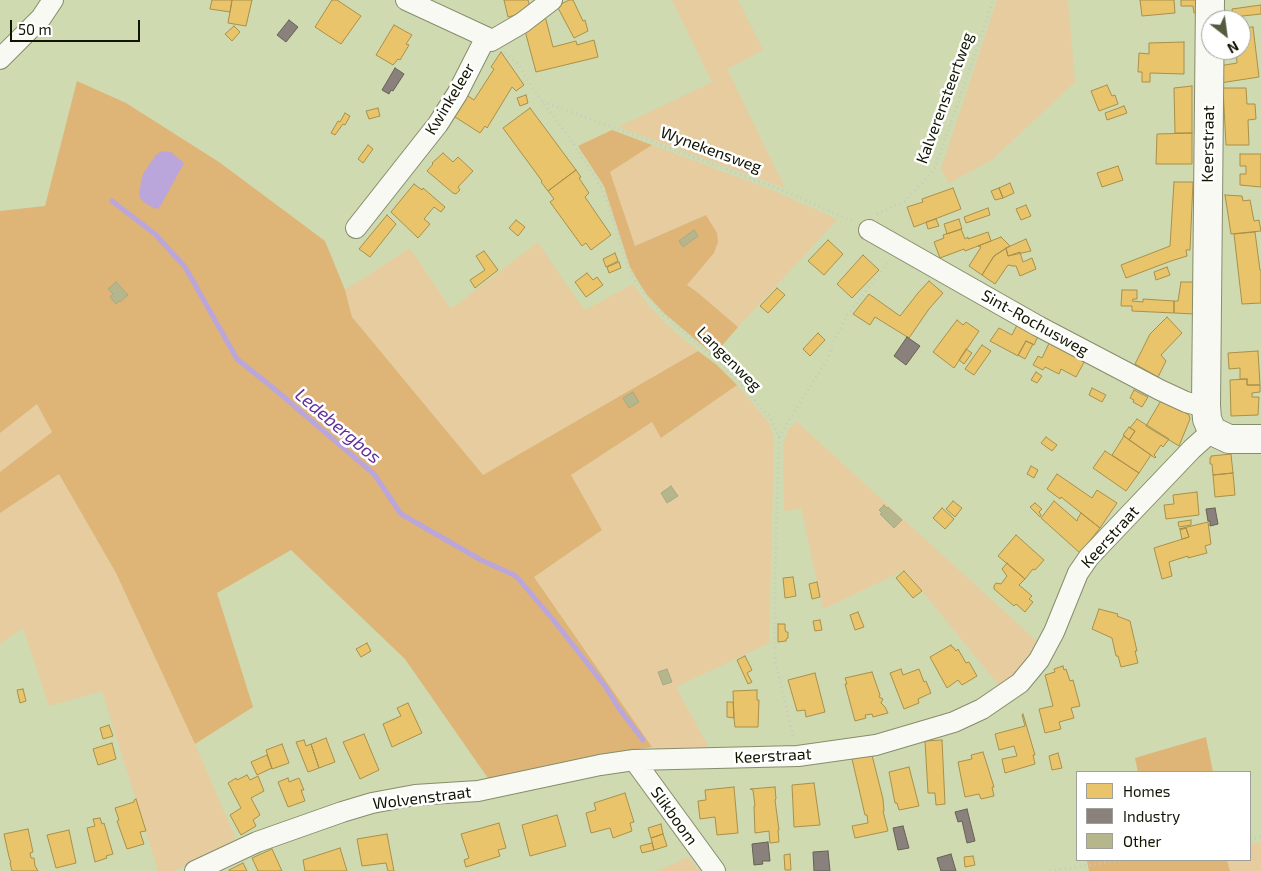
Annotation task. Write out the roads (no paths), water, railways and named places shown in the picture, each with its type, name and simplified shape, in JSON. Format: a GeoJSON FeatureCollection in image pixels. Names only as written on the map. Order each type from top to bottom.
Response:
{"type":"FeatureCollection","features":[{"type":"Feature","properties":{"kind":"main road","name":"Keerstraat"},"geometry":{"type":"LineString","coordinates":[[1209,418],[1210,0]]}},
{"type":"Feature","properties":{"kind":"main road"},"geometry":{"type":"LineString","coordinates":[[1209,418],[1229,439],[1261,439]]}},
{"type":"Feature","properties":{"kind":"street"},"geometry":{"type":"LineString","coordinates":[[0,58],[41,18],[53,0]]}},
{"type":"Feature","properties":{"kind":"street","name":"Kwinkeleer"},"geometry":{"type":"LineString","coordinates":[[356,228],[438,124],[457,94],[486,36],[406,0]]}},
{"type":"Feature","properties":{"kind":"street"},"geometry":{"type":"LineString","coordinates":[[491,41],[522,23],[552,0]]}},
{"type":"Feature","properties":{"kind":"street","name":"Sint-Rochusweg"},"geometry":{"type":"LineString","coordinates":[[871,223],[901,247],[1038,326],[1160,390],[1197,405],[1209,418]]}},
{"type":"Feature","properties":{"kind":"street","name":"Keerstraat"},"geometry":{"type":"LineString","coordinates":[[600,765],[634,760],[798,756],[876,746],[954,722],[982,709],[1020,683],[1039,660],[1054,632],[1078,574],[1089,557],[1192,449],[1209,418]]}},
{"type":"Feature","properties":{"kind":"street","name":"Slikboom"},"geometry":{"type":"LineString","coordinates":[[634,760],[715,871]]}},
{"type":"Feature","properties":{"kind":"street","name":"Wolvenstraat"},"geometry":{"type":"LineString","coordinates":[[195,871],[257,842],[372,803],[416,795],[478,791],[600,765]]}},
{"type":"Feature","properties":{"kind":"waterway","name":"Ledebergbos"},"geometry":{"type":"LineString","coordinates":[[112,201],[155,234],[185,267],[237,359],[374,474],[401,514],[481,560],[516,576],[605,686],[620,710],[643,740]]}}]}
